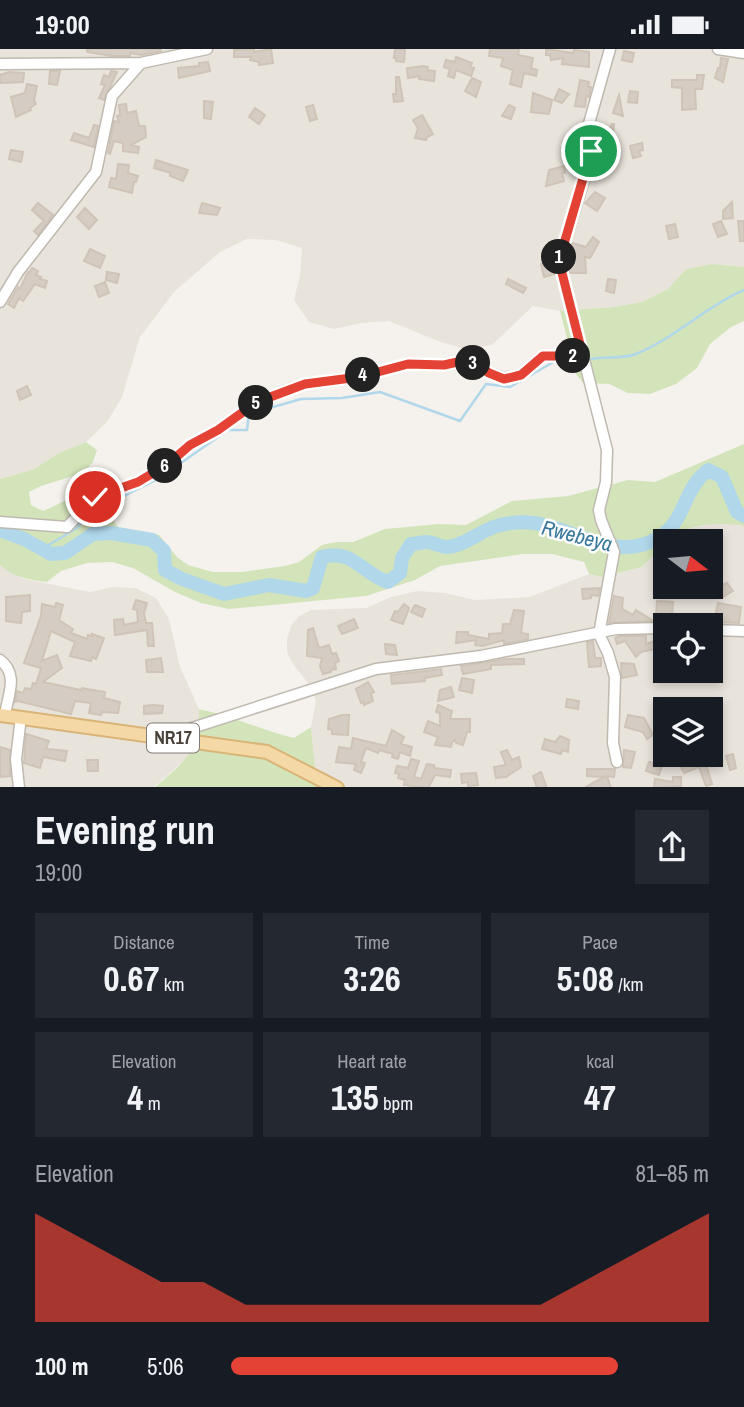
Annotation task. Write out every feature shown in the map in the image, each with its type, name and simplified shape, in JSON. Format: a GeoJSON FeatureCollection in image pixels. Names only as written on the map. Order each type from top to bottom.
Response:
{"type":"FeatureCollection","features":[{"type":"Feature","properties":{"kind":"main road","name":"NR17"},"geometry":{"type":"LineString","coordinates":[[2,715],[267,752],[337,787]]}},
{"type":"Feature","properties":{"kind":"street"},"geometry":{"type":"LineString","coordinates":[[0,64],[141,63],[207,49]]}},
{"type":"Feature","properties":{"kind":"street"},"geometry":{"type":"LineString","coordinates":[[610,49],[587,127],[591,156],[559,258],[607,450],[606,482],[600,515],[614,552],[599,634],[615,677],[613,743],[617,762]]}},
{"type":"Feature","properties":{"kind":"street"},"geometry":{"type":"LineString","coordinates":[[718,49],[744,54]]}},
{"type":"Feature","properties":{"kind":"street"},"geometry":{"type":"LineString","coordinates":[[0,302],[18,272],[96,172],[112,96],[141,63]]}},
{"type":"Feature","properties":{"kind":"street"},"geometry":{"type":"LineString","coordinates":[[0,522],[67,527],[95,497],[138,482],[257,402],[305,384],[359,377],[408,364],[435,366],[462,361],[475,363],[504,379],[521,375],[543,356],[583,356]]}},
{"type":"Feature","properties":{"kind":"street"},"geometry":{"type":"LineString","coordinates":[[167,737],[376,669],[481,656],[624,629],[653,628]]}},
{"type":"Feature","properties":{"kind":"street"},"geometry":{"type":"LineString","coordinates":[[723,630],[744,631]]}},
{"type":"Feature","properties":{"kind":"street"},"geometry":{"type":"LineString","coordinates":[[0,660],[12,675],[2,715]]}},
{"type":"Feature","properties":{"kind":"street"},"geometry":{"type":"LineString","coordinates":[[19,787],[16,759],[21,717]]}},
{"type":"Feature","properties":{"kind":"shaded area"},"geometry":{"type":"Polygon","coordinates":[[[0,49],[744,49],[744,267],[712,264],[686,269],[668,289],[642,302],[560,311],[533,306],[492,345],[465,349],[389,321],[334,329],[309,322],[294,300],[300,275],[302,248],[276,240],[247,239],[220,252],[174,292],[140,337],[122,397],[107,422],[86,442],[59,453],[34,469],[0,479],[0,49]]]}},
{"type":"Feature","properties":{"kind":"shaded area"},"geometry":{"type":"Polygon","coordinates":[[[724,523],[744,526],[744,787],[317,787],[311,727],[316,701],[311,687],[287,652],[291,626],[299,616],[311,610],[366,608],[391,597],[417,591],[445,593],[475,600],[529,597],[589,574],[602,577],[642,567],[653,556],[653,599],[723,599],[723,529],[688,529],[724,523]]]}},
{"type":"Feature","properties":{"kind":"shaded area"},"geometry":{"type":"Polygon","coordinates":[[[0,565],[24,579],[90,592],[113,587],[136,588],[156,598],[169,619],[180,667],[199,709],[199,734],[189,756],[154,787],[0,787],[0,565]]]}},
{"type":"Feature","properties":{"kind":"green space"},"geometry":{"type":"Polygon","coordinates":[[[712,264],[744,267],[744,321],[731,327],[710,344],[697,368],[676,384],[650,394],[628,393],[609,384],[583,383],[576,374],[560,311],[642,302],[668,289],[686,269],[712,264]]]}},
{"type":"Feature","properties":{"kind":"green space"},"geometry":{"type":"Polygon","coordinates":[[[86,442],[97,450],[93,462],[83,473],[29,492],[31,505],[43,511],[82,494],[104,490],[112,502],[110,516],[118,527],[159,535],[177,557],[188,565],[213,572],[242,572],[285,566],[299,562],[322,545],[353,542],[385,529],[439,524],[466,525],[512,501],[568,496],[628,480],[655,482],[744,444],[744,526],[714,524],[689,529],[653,529],[653,556],[642,567],[602,577],[589,574],[584,562],[552,554],[523,554],[440,566],[415,580],[366,596],[229,609],[201,603],[175,592],[133,568],[112,562],[87,563],[61,571],[47,582],[16,575],[0,565],[0,479],[34,469],[59,453],[86,442]]]}},
{"type":"Feature","properties":{"kind":"green space"},"geometry":{"type":"Polygon","coordinates":[[[199,709],[294,738],[311,727],[317,787],[155,787],[188,755],[198,724],[199,709]]]}},
{"type":"Feature","properties":{"kind":"building"},"geometry":{"type":"Polygon","coordinates":[[[87,49],[161,51],[112,56],[87,52],[87,49]]]}},
{"type":"Feature","properties":{"kind":"building"},"geometry":{"type":"Polygon","coordinates":[[[254,49],[254,52],[271,49],[273,63],[259,65],[259,62],[250,60],[251,57],[234,57],[234,50],[254,49]]]}},
{"type":"Feature","properties":{"kind":"building"},"geometry":{"type":"Polygon","coordinates":[[[395,49],[405,49],[404,62],[396,61],[395,49]]]}},
{"type":"Feature","properties":{"kind":"building"},"geometry":{"type":"Polygon","coordinates":[[[490,49],[519,49],[518,55],[533,58],[531,68],[537,70],[536,76],[524,73],[521,87],[510,84],[513,70],[501,66],[503,58],[489,56],[490,49]]]}},
{"type":"Feature","properties":{"kind":"building"},"geometry":{"type":"Polygon","coordinates":[[[546,49],[573,53],[574,50],[589,52],[589,67],[562,64],[563,58],[551,60],[550,55],[546,55],[546,49]]]}},
{"type":"Feature","properties":{"kind":"building"},"geometry":{"type":"Polygon","coordinates":[[[624,51],[634,53],[632,62],[622,60],[624,51]]]}},
{"type":"Feature","properties":{"kind":"building"},"geometry":{"type":"Polygon","coordinates":[[[456,57],[472,63],[470,67],[474,68],[471,76],[456,70],[454,78],[448,76],[450,69],[444,67],[446,60],[455,62],[456,57]]]}},
{"type":"Feature","properties":{"kind":"building"},"geometry":{"type":"Polygon","coordinates":[[[721,58],[728,59],[723,82],[715,78],[721,58]]]}},
{"type":"Feature","properties":{"kind":"building"},"geometry":{"type":"Polygon","coordinates":[[[208,62],[210,71],[179,78],[178,68],[199,66],[199,63],[208,62]]]}},
{"type":"Feature","properties":{"kind":"building"},"geometry":{"type":"Polygon","coordinates":[[[428,67],[427,70],[435,71],[434,81],[419,79],[420,76],[408,78],[407,68],[428,67]]]}},
{"type":"Feature","properties":{"kind":"building"},"geometry":{"type":"Polygon","coordinates":[[[50,71],[60,71],[57,85],[49,84],[50,71]]]}},
{"type":"Feature","properties":{"kind":"building"},"geometry":{"type":"Polygon","coordinates":[[[111,71],[117,72],[104,100],[99,98],[105,85],[101,84],[104,75],[109,77],[111,71]]]}},
{"type":"Feature","properties":{"kind":"building"},"geometry":{"type":"Polygon","coordinates":[[[9,72],[24,73],[23,82],[0,83],[0,75],[9,72]]]}},
{"type":"Feature","properties":{"kind":"building"},"geometry":{"type":"Polygon","coordinates":[[[697,75],[704,75],[702,89],[695,89],[696,109],[682,110],[682,88],[672,87],[672,80],[697,80],[697,75]]]}},
{"type":"Feature","properties":{"kind":"building"},"geometry":{"type":"Polygon","coordinates":[[[396,77],[399,77],[403,101],[394,102],[393,94],[396,94],[396,77]]]}},
{"type":"Feature","properties":{"kind":"building"},"geometry":{"type":"Polygon","coordinates":[[[472,78],[481,82],[476,97],[465,91],[472,78]]]}},
{"type":"Feature","properties":{"kind":"building"},"geometry":{"type":"Polygon","coordinates":[[[580,80],[589,82],[588,87],[591,87],[589,97],[586,96],[585,107],[575,106],[580,80]]]}},
{"type":"Feature","properties":{"kind":"building"},"geometry":{"type":"Polygon","coordinates":[[[27,84],[37,86],[34,100],[36,104],[31,110],[16,117],[11,97],[25,93],[27,84]]]}},
{"type":"Feature","properties":{"kind":"building"},"geometry":{"type":"Polygon","coordinates":[[[559,89],[569,94],[562,103],[554,100],[559,89]]]}},
{"type":"Feature","properties":{"kind":"building"},"geometry":{"type":"Polygon","coordinates":[[[630,91],[638,92],[637,103],[628,102],[630,91]]]}},
{"type":"Feature","properties":{"kind":"building"},"geometry":{"type":"Polygon","coordinates":[[[533,93],[552,100],[549,114],[531,112],[533,93]]]}},
{"type":"Feature","properties":{"kind":"building"},"geometry":{"type":"Polygon","coordinates":[[[619,95],[623,116],[613,113],[619,95]]]}},
{"type":"Feature","properties":{"kind":"building"},"geometry":{"type":"Polygon","coordinates":[[[204,101],[213,102],[211,119],[204,118],[204,101]]]}},
{"type":"Feature","properties":{"kind":"building"},"geometry":{"type":"Polygon","coordinates":[[[126,104],[127,113],[136,111],[139,126],[145,126],[146,137],[131,145],[139,147],[138,153],[123,151],[123,143],[114,141],[110,154],[108,153],[114,121],[119,122],[119,105],[126,104]]]}},
{"type":"Feature","properties":{"kind":"building"},"geometry":{"type":"Polygon","coordinates":[[[313,105],[317,119],[310,121],[306,107],[313,105]]]}},
{"type":"Feature","properties":{"kind":"building"},"geometry":{"type":"Polygon","coordinates":[[[509,105],[515,108],[511,119],[502,116],[509,105]]]}},
{"type":"Feature","properties":{"kind":"building"},"geometry":{"type":"Polygon","coordinates":[[[255,108],[265,115],[259,124],[249,117],[255,108]]]}},
{"type":"Feature","properties":{"kind":"building"},"geometry":{"type":"Polygon","coordinates":[[[422,115],[433,134],[426,140],[415,138],[418,128],[413,120],[422,115]]]}},
{"type":"Feature","properties":{"kind":"building"},"geometry":{"type":"Polygon","coordinates":[[[612,124],[612,139],[606,153],[616,156],[614,162],[598,157],[598,151],[600,152],[606,137],[602,137],[603,129],[609,129],[612,124]]]}},
{"type":"Feature","properties":{"kind":"building"},"geometry":{"type":"Polygon","coordinates":[[[94,125],[98,126],[94,147],[71,140],[74,133],[89,138],[94,125]]]}},
{"type":"Feature","properties":{"kind":"building"},"geometry":{"type":"Polygon","coordinates":[[[642,143],[643,150],[639,151],[641,156],[633,158],[630,146],[642,143]]]}},
{"type":"Feature","properties":{"kind":"building"},"geometry":{"type":"Polygon","coordinates":[[[11,150],[23,152],[21,162],[9,159],[11,150]]]}},
{"type":"Feature","properties":{"kind":"building"},"geometry":{"type":"Polygon","coordinates":[[[156,160],[188,170],[183,181],[170,176],[171,173],[154,168],[156,160]]]}},
{"type":"Feature","properties":{"kind":"building"},"geometry":{"type":"Polygon","coordinates":[[[118,164],[129,165],[128,173],[138,176],[132,193],[109,187],[111,178],[116,179],[118,164]]]}},
{"type":"Feature","properties":{"kind":"building"},"geometry":{"type":"Polygon","coordinates":[[[564,166],[564,181],[546,186],[549,170],[564,166]]]}},
{"type":"Feature","properties":{"kind":"building"},"geometry":{"type":"Polygon","coordinates":[[[595,192],[605,198],[597,211],[585,203],[595,192]]]}},
{"type":"Feature","properties":{"kind":"building"},"geometry":{"type":"Polygon","coordinates":[[[732,202],[733,218],[723,219],[723,211],[732,202]]]}},
{"type":"Feature","properties":{"kind":"building"},"geometry":{"type":"Polygon","coordinates":[[[38,203],[53,215],[38,235],[34,231],[44,221],[32,210],[38,203]]]}},
{"type":"Feature","properties":{"kind":"building"},"geometry":{"type":"Polygon","coordinates":[[[202,203],[220,208],[217,215],[199,213],[202,203]]]}},
{"type":"Feature","properties":{"kind":"building"},"geometry":{"type":"Polygon","coordinates":[[[85,208],[97,220],[89,229],[77,217],[85,208]]]}},
{"type":"Feature","properties":{"kind":"building"},"geometry":{"type":"Polygon","coordinates":[[[721,221],[727,234],[718,237],[713,224],[721,221]]]}},
{"type":"Feature","properties":{"kind":"building"},"geometry":{"type":"Polygon","coordinates":[[[738,221],[744,221],[744,241],[740,241],[738,221]]]}},
{"type":"Feature","properties":{"kind":"building"},"geometry":{"type":"Polygon","coordinates":[[[675,224],[678,237],[669,239],[666,226],[675,224]]]}},
{"type":"Feature","properties":{"kind":"building"},"geometry":{"type":"Polygon","coordinates":[[[593,237],[599,242],[590,258],[585,257],[586,273],[570,273],[567,261],[572,243],[586,247],[593,237]]]}},
{"type":"Feature","properties":{"kind":"building"},"geometry":{"type":"Polygon","coordinates":[[[90,249],[105,256],[100,268],[84,261],[90,249]]]}},
{"type":"Feature","properties":{"kind":"building"},"geometry":{"type":"Polygon","coordinates":[[[552,262],[555,274],[544,277],[541,264],[552,262]]]}},
{"type":"Feature","properties":{"kind":"building"},"geometry":{"type":"Polygon","coordinates":[[[32,268],[38,271],[36,275],[41,277],[40,279],[47,281],[45,288],[35,284],[23,301],[19,298],[14,308],[8,304],[32,268]]]}},
{"type":"Feature","properties":{"kind":"building"},"geometry":{"type":"Polygon","coordinates":[[[107,272],[119,274],[117,283],[106,280],[107,272]]]}},
{"type":"Feature","properties":{"kind":"building"},"geometry":{"type":"Polygon","coordinates":[[[508,279],[526,288],[523,293],[506,284],[508,279]]]}},
{"type":"Feature","properties":{"kind":"building"},"geometry":{"type":"Polygon","coordinates":[[[608,279],[616,280],[614,293],[606,291],[608,279]]]}},
{"type":"Feature","properties":{"kind":"building"},"geometry":{"type":"Polygon","coordinates":[[[105,282],[109,293],[99,297],[95,286],[105,282]]]}},
{"type":"Feature","properties":{"kind":"building"},"geometry":{"type":"Polygon","coordinates":[[[27,386],[31,395],[20,400],[17,391],[27,386]]]}},
{"type":"Feature","properties":{"kind":"building"},"geometry":{"type":"Polygon","coordinates":[[[727,583],[733,591],[723,597],[723,585],[727,583]]]}},
{"type":"Feature","properties":{"kind":"building"},"geometry":{"type":"Polygon","coordinates":[[[600,588],[598,596],[591,595],[591,598],[583,599],[582,589],[600,588]]]}},
{"type":"Feature","properties":{"kind":"building"},"geometry":{"type":"Polygon","coordinates":[[[30,595],[30,611],[22,612],[21,623],[6,621],[6,597],[30,595]]]}},
{"type":"Feature","properties":{"kind":"building"},"geometry":{"type":"Polygon","coordinates":[[[614,596],[623,598],[622,609],[633,615],[636,610],[653,621],[609,623],[614,596]]]}},
{"type":"Feature","properties":{"kind":"building"},"geometry":{"type":"Polygon","coordinates":[[[136,600],[147,603],[144,613],[146,623],[152,623],[154,646],[148,646],[147,630],[115,635],[114,620],[123,619],[124,625],[138,622],[137,610],[133,609],[136,600]]]}},
{"type":"Feature","properties":{"kind":"building"},"geometry":{"type":"Polygon","coordinates":[[[657,601],[673,602],[672,613],[656,613],[657,601]]]}},
{"type":"Feature","properties":{"kind":"building"},"geometry":{"type":"Polygon","coordinates":[[[56,603],[63,605],[59,620],[73,629],[71,633],[87,639],[88,635],[92,634],[104,638],[96,659],[92,657],[91,661],[70,656],[75,642],[51,631],[42,661],[57,655],[62,668],[43,682],[105,692],[104,698],[120,702],[118,713],[89,713],[91,703],[75,701],[71,714],[15,702],[17,691],[23,693],[25,688],[31,689],[33,683],[36,684],[41,668],[24,663],[41,616],[42,604],[55,607],[56,603]]]}},
{"type":"Feature","properties":{"kind":"building"},"geometry":{"type":"Polygon","coordinates":[[[718,603],[741,607],[739,623],[723,622],[723,613],[716,613],[718,603]]]}},
{"type":"Feature","properties":{"kind":"building"},"geometry":{"type":"Polygon","coordinates":[[[404,604],[409,608],[403,624],[391,620],[395,611],[398,612],[404,604]]]}},
{"type":"Feature","properties":{"kind":"building"},"geometry":{"type":"Polygon","coordinates":[[[415,605],[425,609],[422,617],[411,612],[415,605]]]}},
{"type":"Feature","properties":{"kind":"building"},"geometry":{"type":"Polygon","coordinates":[[[514,610],[524,611],[521,633],[528,634],[528,639],[504,644],[504,640],[482,646],[475,645],[476,640],[456,643],[457,632],[468,632],[468,635],[489,639],[489,634],[502,633],[503,624],[510,624],[514,610]]]}},
{"type":"Feature","properties":{"kind":"building"},"geometry":{"type":"Polygon","coordinates":[[[354,619],[358,628],[342,634],[338,626],[354,619]]]}},
{"type":"Feature","properties":{"kind":"building"},"geometry":{"type":"Polygon","coordinates":[[[313,628],[319,648],[329,645],[332,654],[336,653],[339,661],[335,663],[336,669],[331,672],[323,674],[320,666],[322,658],[307,656],[308,630],[313,628]]]}},
{"type":"Feature","properties":{"kind":"building"},"geometry":{"type":"Polygon","coordinates":[[[646,636],[646,644],[653,641],[653,649],[641,652],[636,657],[625,641],[617,644],[615,638],[646,636]]]}},
{"type":"Feature","properties":{"kind":"building"},"geometry":{"type":"Polygon","coordinates":[[[593,641],[595,658],[601,658],[601,666],[589,667],[587,642],[593,641]]]}},
{"type":"Feature","properties":{"kind":"building"},"geometry":{"type":"Polygon","coordinates":[[[385,644],[395,645],[397,655],[386,654],[385,644]]]}},
{"type":"Feature","properties":{"kind":"building"},"geometry":{"type":"Polygon","coordinates":[[[161,658],[163,672],[147,672],[146,660],[161,658]]]}},
{"type":"Feature","properties":{"kind":"building"},"geometry":{"type":"Polygon","coordinates":[[[524,659],[524,664],[491,665],[491,669],[463,674],[461,666],[524,659]]]}},
{"type":"Feature","properties":{"kind":"building"},"geometry":{"type":"Polygon","coordinates":[[[621,663],[634,664],[637,675],[622,678],[621,663]]]}},
{"type":"Feature","properties":{"kind":"building"},"geometry":{"type":"Polygon","coordinates":[[[441,669],[442,675],[425,678],[425,681],[392,684],[391,675],[441,669]]]}},
{"type":"Feature","properties":{"kind":"building"},"geometry":{"type":"Polygon","coordinates":[[[462,678],[474,680],[472,693],[459,690],[462,678]]]}},
{"type":"Feature","properties":{"kind":"building"},"geometry":{"type":"Polygon","coordinates":[[[368,682],[374,692],[371,694],[373,701],[364,705],[356,689],[368,682]]]}},
{"type":"Feature","properties":{"kind":"building"},"geometry":{"type":"Polygon","coordinates":[[[451,687],[454,697],[438,701],[440,690],[451,687]]]}},
{"type":"Feature","properties":{"kind":"building"},"geometry":{"type":"Polygon","coordinates":[[[567,699],[579,701],[578,709],[566,707],[567,699]]]}},
{"type":"Feature","properties":{"kind":"building"},"geometry":{"type":"Polygon","coordinates":[[[438,705],[452,711],[450,719],[470,719],[470,732],[467,732],[463,745],[455,740],[451,747],[435,745],[438,737],[424,732],[428,721],[440,726],[440,713],[436,712],[438,705]]]}},
{"type":"Feature","properties":{"kind":"building"},"geometry":{"type":"Polygon","coordinates":[[[144,706],[163,706],[162,713],[144,714],[144,706]]]}},
{"type":"Feature","properties":{"kind":"building"},"geometry":{"type":"Polygon","coordinates":[[[349,715],[348,735],[332,734],[332,730],[328,729],[329,719],[349,715]]]}},
{"type":"Feature","properties":{"kind":"building"},"geometry":{"type":"Polygon","coordinates":[[[628,715],[644,718],[653,735],[647,739],[643,732],[625,727],[628,715]]]}},
{"type":"Feature","properties":{"kind":"building"},"geometry":{"type":"Polygon","coordinates":[[[392,730],[404,737],[401,744],[412,747],[410,756],[400,752],[398,759],[392,757],[393,754],[379,750],[378,753],[366,748],[361,762],[365,763],[361,773],[354,770],[356,764],[336,762],[339,747],[351,749],[353,738],[386,746],[392,730]]]}},
{"type":"Feature","properties":{"kind":"building"},"geometry":{"type":"Polygon","coordinates":[[[26,734],[49,741],[46,749],[67,751],[65,761],[43,757],[40,768],[24,763],[26,734]]]}},
{"type":"Feature","properties":{"kind":"building"},"geometry":{"type":"Polygon","coordinates":[[[560,736],[569,740],[568,752],[562,750],[561,754],[542,749],[545,739],[555,742],[560,736]]]}},
{"type":"Feature","properties":{"kind":"building"},"geometry":{"type":"Polygon","coordinates":[[[0,747],[10,750],[10,776],[0,777],[0,747]]]}},
{"type":"Feature","properties":{"kind":"building"},"geometry":{"type":"Polygon","coordinates":[[[507,750],[512,760],[519,757],[521,767],[506,777],[496,778],[494,767],[506,765],[501,752],[507,750]]]}},
{"type":"Feature","properties":{"kind":"building"},"geometry":{"type":"Polygon","coordinates":[[[624,750],[635,752],[631,768],[623,767],[624,750]]]}},
{"type":"Feature","properties":{"kind":"building"},"geometry":{"type":"Polygon","coordinates":[[[733,754],[736,768],[730,770],[726,756],[733,754]]]}},
{"type":"Feature","properties":{"kind":"building"},"geometry":{"type":"Polygon","coordinates":[[[411,759],[419,761],[414,777],[421,779],[427,764],[434,765],[434,768],[451,770],[450,777],[435,775],[429,787],[420,787],[404,785],[405,780],[398,778],[399,774],[395,773],[397,766],[408,768],[411,759]]]}},
{"type":"Feature","properties":{"kind":"building"},"geometry":{"type":"Polygon","coordinates":[[[87,760],[98,760],[98,771],[88,771],[87,760]]]}},
{"type":"Feature","properties":{"kind":"building"},"geometry":{"type":"Polygon","coordinates":[[[649,762],[653,763],[653,767],[662,767],[659,775],[646,771],[649,762]]]}},
{"type":"Feature","properties":{"kind":"building"},"geometry":{"type":"Polygon","coordinates":[[[681,767],[699,767],[684,773],[681,767]]]}},
{"type":"Feature","properties":{"kind":"building"},"geometry":{"type":"Polygon","coordinates":[[[699,767],[707,767],[712,784],[706,786],[699,767]]]}},
{"type":"Feature","properties":{"kind":"building"},"geometry":{"type":"Polygon","coordinates":[[[587,769],[615,769],[614,777],[607,776],[611,787],[586,787],[604,777],[587,776],[587,769]]]}},
{"type":"Feature","properties":{"kind":"building"},"geometry":{"type":"Polygon","coordinates":[[[541,772],[547,787],[537,787],[533,776],[541,772]]]}},
{"type":"Feature","properties":{"kind":"building"},"geometry":{"type":"Polygon","coordinates":[[[476,773],[478,785],[468,786],[468,782],[462,783],[461,774],[476,773]]]}},
{"type":"Feature","properties":{"kind":"building"},"geometry":{"type":"Polygon","coordinates":[[[673,777],[681,777],[681,786],[654,787],[655,779],[673,782],[673,777]]]}},
{"type":"Feature","properties":{"kind":"waterway"},"geometry":{"type":"LineString","coordinates":[[587,360],[636,354],[664,340],[716,305],[744,290]]}},
{"type":"Feature","properties":{"kind":"waterway"},"geometry":{"type":"LineString","coordinates":[[42,549],[77,528],[99,503],[126,495],[158,479],[228,430],[247,430],[249,414],[301,399],[342,398],[380,392],[460,421],[486,384],[510,387],[557,360]]}},
{"type":"Feature","properties":{"kind":"waterway","name":"Rwebeya"},"geometry":{"type":"LineString","coordinates":[[0,530],[51,554],[65,553],[93,534],[111,533],[152,540],[164,551],[165,570],[224,594],[269,585],[306,591],[313,588],[322,557],[332,555],[349,559],[388,582],[400,573],[402,558],[411,544],[427,542],[452,546],[510,523],[528,522],[550,526],[611,546],[642,545],[667,531],[679,515],[693,487],[708,470],[722,477],[737,512],[744,516]]}},
{"type":"Feature","properties":{"kind":"route"},"geometry":{"type":"LineString","coordinates":[[95,497],[138,482],[257,402],[305,384],[359,377],[408,364],[444,365],[462,361],[475,363],[504,379],[521,375],[543,356],[583,356],[559,261],[590,162],[591,151]]}}]}
